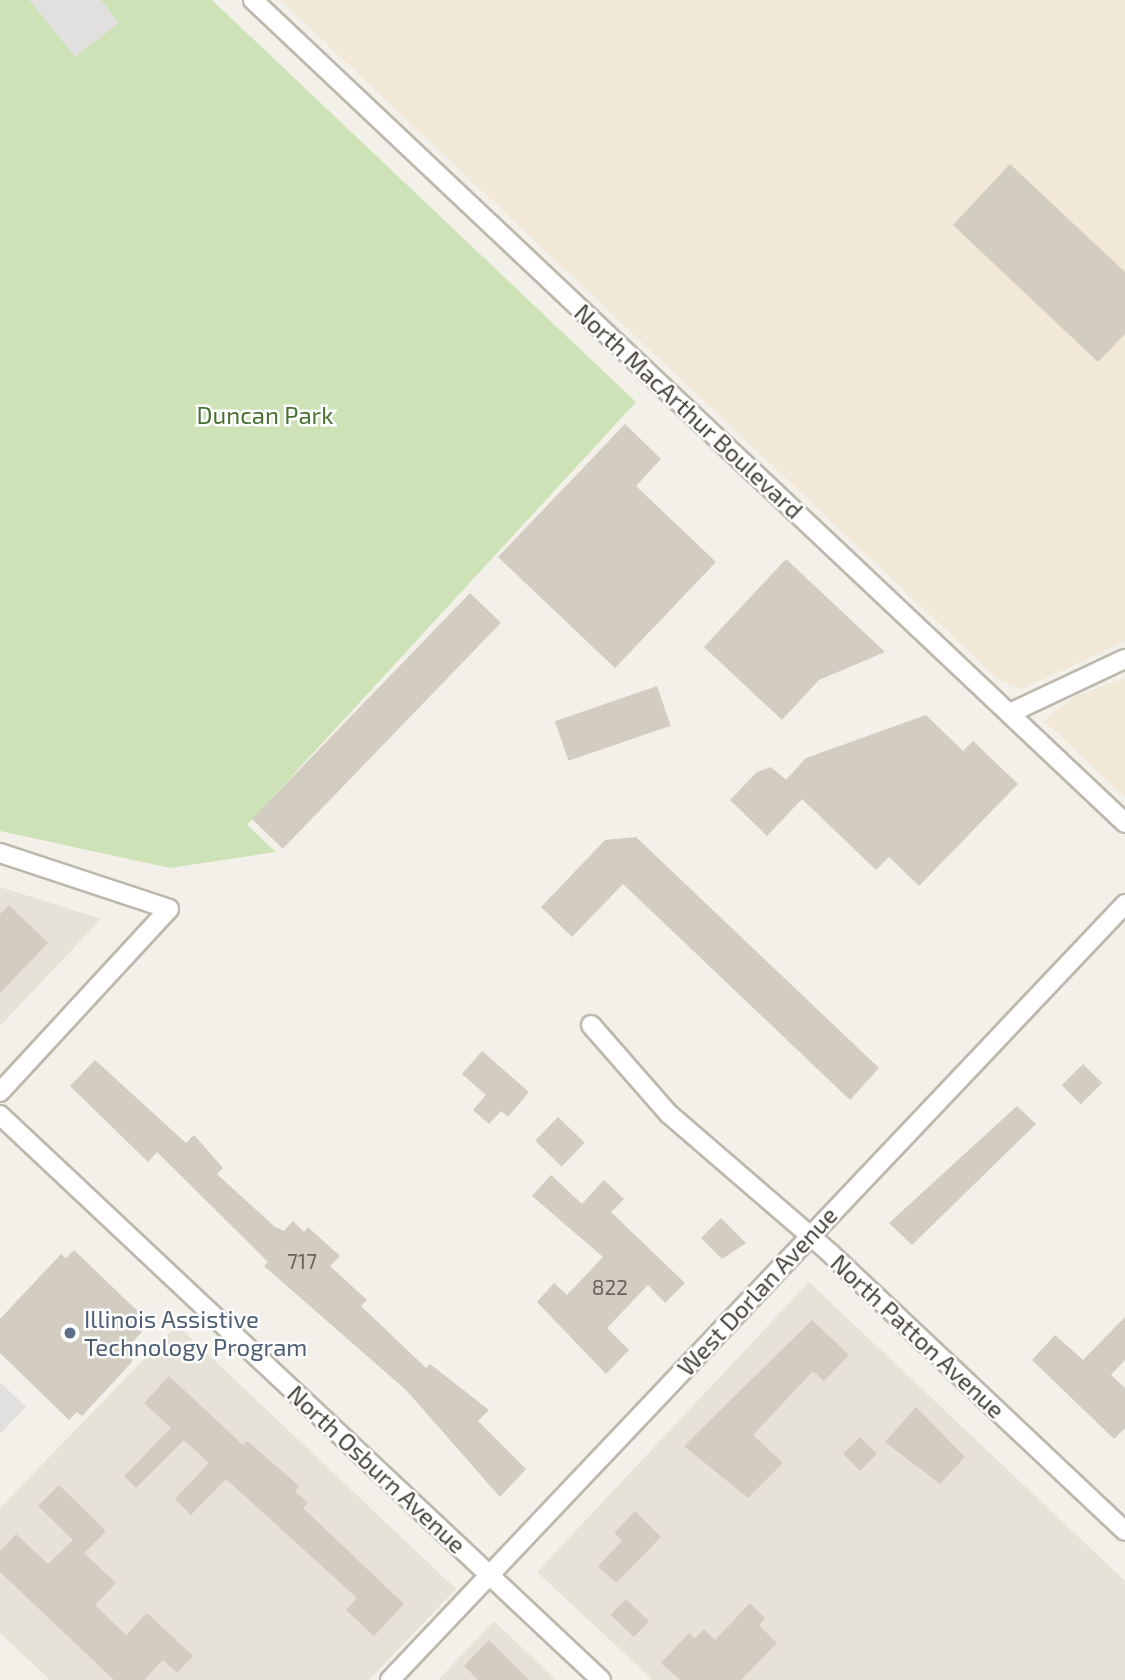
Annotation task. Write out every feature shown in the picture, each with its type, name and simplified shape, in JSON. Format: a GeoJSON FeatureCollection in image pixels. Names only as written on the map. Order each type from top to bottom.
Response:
{"type":"FeatureCollection","features":[{"type":"Feature","properties":{"kind":"street","name":"North MacArthur Boulevard"},"geometry":{"type":"LineString","coordinates":[[253,0],[1125,823]]}},
{"type":"Feature","properties":{"kind":"street"},"geometry":{"type":"LineString","coordinates":[[1010,713],[1125,659]]}},
{"type":"Feature","properties":{"kind":"street"},"geometry":{"type":"LineString","coordinates":[[0,853],[169,909],[0,1092]]}},
{"type":"Feature","properties":{"kind":"street","name":"West Dorlan Avenue"},"geometry":{"type":"LineString","coordinates":[[390,1680],[1125,904]]}},
{"type":"Feature","properties":{"kind":"street","name":"North Patton Avenue"},"geometry":{"type":"LineString","coordinates":[[591,1025],[669,1114],[808,1237],[1125,1531]]}},
{"type":"Feature","properties":{"kind":"street","name":"North Osburn Avenue"},"geometry":{"type":"LineString","coordinates":[[0,1115],[601,1680]]}},
{"type":"Feature","properties":{"kind":"shaded area"},"geometry":{"type":"Polygon","coordinates":[[[29,0],[101,0],[119,23],[75,57],[29,0]]]}},
{"type":"Feature","properties":{"kind":"shaded area"},"geometry":{"type":"Polygon","coordinates":[[[280,0],[1125,0],[1125,641],[1022,689],[999,680],[280,0]]]}},
{"type":"Feature","properties":{"kind":"shaded area"},"geometry":{"type":"Polygon","coordinates":[[[1125,678],[1125,797],[1044,721],[1073,697],[1125,678]]]}},
{"type":"Feature","properties":{"kind":"shaded area"},"geometry":{"type":"Polygon","coordinates":[[[0,887],[101,919],[0,1026],[0,887]]]}},
{"type":"Feature","properties":{"kind":"shaded area"},"geometry":{"type":"Polygon","coordinates":[[[809,1282],[1125,1581],[1125,1680],[653,1680],[537,1572],[809,1282]]]}},
{"type":"Feature","properties":{"kind":"shaded area"},"geometry":{"type":"Polygon","coordinates":[[[177,1325],[456,1589],[369,1680],[50,1680],[0,1633],[0,1508],[177,1325]]]}},
{"type":"Feature","properties":{"kind":"shaded area"},"geometry":{"type":"Polygon","coordinates":[[[0,1382],[26,1407],[0,1434],[0,1382]]]}},
{"type":"Feature","properties":{"kind":"shaded area"},"geometry":{"type":"Polygon","coordinates":[[[494,1621],[556,1680],[438,1680],[494,1621]]]}},
{"type":"Feature","properties":{"kind":"green space","name":"Duncan Park"},"geometry":{"type":"Polygon","coordinates":[[[0,0],[212,0],[636,402],[247,825],[276,852],[170,868],[0,831],[0,0]]]}},
{"type":"Feature","properties":{"kind":"building"},"geometry":{"type":"Polygon","coordinates":[[[1010,164],[1125,272],[1125,334],[1098,362],[953,225],[1010,164]]]}},
{"type":"Feature","properties":{"kind":"building"},"geometry":{"type":"Polygon","coordinates":[[[625,424],[661,459],[636,486],[716,562],[615,668],[498,557],[625,424]]]}},
{"type":"Feature","properties":{"kind":"building"},"geometry":{"type":"Polygon","coordinates":[[[786,559],[885,652],[819,680],[782,720],[704,647],[786,559]]]}},
{"type":"Feature","properties":{"kind":"building"},"geometry":{"type":"Polygon","coordinates":[[[470,593],[501,623],[283,849],[252,819],[470,593]]]}},
{"type":"Feature","properties":{"kind":"building"},"geometry":{"type":"Polygon","coordinates":[[[657,686],[671,726],[569,761],[555,721],[657,686]]]}},
{"type":"Feature","properties":{"kind":"building"},"geometry":{"type":"Polygon","coordinates":[[[926,715],[963,751],[973,741],[1018,784],[919,886],[889,857],[876,870],[802,799],[767,836],[730,800],[757,772],[771,767],[786,780],[806,758],[926,715]]]}},
{"type":"Feature","properties":{"kind":"building"},"geometry":{"type":"Polygon","coordinates":[[[636,837],[879,1068],[850,1100],[623,884],[572,937],[541,907],[605,840],[636,837]]]}},
{"type":"Feature","properties":{"kind":"building"},"geometry":{"type":"Polygon","coordinates":[[[9,905],[48,943],[0,993],[0,914],[9,905]]]}},
{"type":"Feature","properties":{"kind":"building"},"geometry":{"type":"Polygon","coordinates":[[[482,1051],[529,1092],[508,1117],[501,1111],[489,1124],[473,1110],[486,1095],[462,1074],[482,1051]]]}},
{"type":"Feature","properties":{"kind":"building"},"geometry":{"type":"Polygon","coordinates":[[[95,1060],[186,1143],[194,1135],[223,1168],[217,1174],[275,1227],[284,1231],[293,1221],[304,1232],[308,1227],[340,1256],[330,1266],[367,1300],[361,1306],[426,1368],[430,1364],[489,1410],[478,1421],[526,1469],[500,1497],[406,1390],[264,1266],[268,1262],[157,1152],[148,1162],[70,1086],[95,1060]]]}},
{"type":"Feature","properties":{"kind":"building"},"geometry":{"type":"Polygon","coordinates":[[[1083,1064],[1102,1083],[1081,1104],[1062,1085],[1083,1064]]]}},
{"type":"Feature","properties":{"kind":"building"},"geometry":{"type":"Polygon","coordinates":[[[1017,1106],[1036,1124],[912,1245],[889,1223],[1017,1106]]]}},
{"type":"Feature","properties":{"kind":"building"},"geometry":{"type":"Polygon","coordinates":[[[558,1117],[585,1143],[562,1166],[535,1141],[558,1117]]]}},
{"type":"Feature","properties":{"kind":"building"},"geometry":{"type":"Polygon","coordinates":[[[551,1175],[582,1204],[604,1180],[624,1199],[611,1212],[685,1283],[665,1303],[648,1285],[607,1328],[629,1350],[606,1374],[537,1302],[554,1283],[567,1295],[603,1257],[532,1196],[551,1175]]]}},
{"type":"Feature","properties":{"kind":"building"},"geometry":{"type":"Polygon","coordinates":[[[721,1218],[746,1243],[722,1259],[701,1238],[721,1218]]]}},
{"type":"Feature","properties":{"kind":"building"},"geometry":{"type":"Polygon","coordinates":[[[74,1250],[150,1323],[130,1345],[132,1362],[82,1416],[77,1412],[69,1420],[0,1353],[0,1319],[61,1254],[66,1258],[74,1250]]]}},
{"type":"Feature","properties":{"kind":"building"},"geometry":{"type":"Polygon","coordinates":[[[1125,1317],[1125,1360],[1111,1375],[1125,1388],[1125,1428],[1114,1439],[1032,1360],[1055,1335],[1083,1360],[1125,1317]]]}},
{"type":"Feature","properties":{"kind":"building"},"geometry":{"type":"Polygon","coordinates":[[[812,1320],[849,1355],[824,1381],[813,1371],[753,1435],[783,1463],[748,1498],[684,1446],[812,1320]]]}},
{"type":"Feature","properties":{"kind":"building"},"geometry":{"type":"Polygon","coordinates":[[[169,1376],[243,1445],[247,1441],[299,1486],[295,1491],[308,1503],[303,1508],[404,1604],[374,1636],[346,1610],[357,1598],[226,1479],[191,1515],[175,1499],[209,1463],[184,1440],[136,1488],[124,1476],[171,1428],[144,1403],[169,1376]]]}},
{"type":"Feature","properties":{"kind":"building"},"geometry":{"type":"Polygon","coordinates":[[[916,1407],[965,1457],[940,1484],[885,1442],[916,1407]]]}},
{"type":"Feature","properties":{"kind":"building"},"geometry":{"type":"Polygon","coordinates":[[[860,1437],[877,1454],[860,1471],[843,1454],[860,1437]]]}},
{"type":"Feature","properties":{"kind":"building"},"geometry":{"type":"Polygon","coordinates":[[[59,1485],[106,1531],[84,1553],[116,1583],[95,1605],[126,1635],[147,1613],[193,1656],[177,1673],[163,1660],[144,1680],[114,1680],[0,1572],[0,1551],[16,1534],[48,1564],[73,1540],[38,1506],[59,1485]]]}},
{"type":"Feature","properties":{"kind":"building"},"geometry":{"type":"Polygon","coordinates":[[[635,1511],[661,1537],[616,1583],[598,1566],[622,1541],[614,1533],[635,1511]]]}},
{"type":"Feature","properties":{"kind":"building"},"geometry":{"type":"Polygon","coordinates":[[[626,1599],[649,1621],[634,1637],[611,1615],[626,1599]]]}},
{"type":"Feature","properties":{"kind":"building"},"geometry":{"type":"Polygon","coordinates":[[[750,1603],[765,1618],[759,1625],[777,1643],[741,1680],[680,1680],[661,1663],[689,1633],[695,1638],[704,1629],[715,1640],[750,1603]]]}},
{"type":"Feature","properties":{"kind":"building"},"geometry":{"type":"Polygon","coordinates":[[[489,1640],[529,1680],[478,1680],[464,1666],[489,1640]]]}},
{"type":"Feature","properties":{"kind":"place","name":"Illinois Assistive Technology Program"},"geometry":{"type":"Point","coordinates":[70,1333]}}]}
